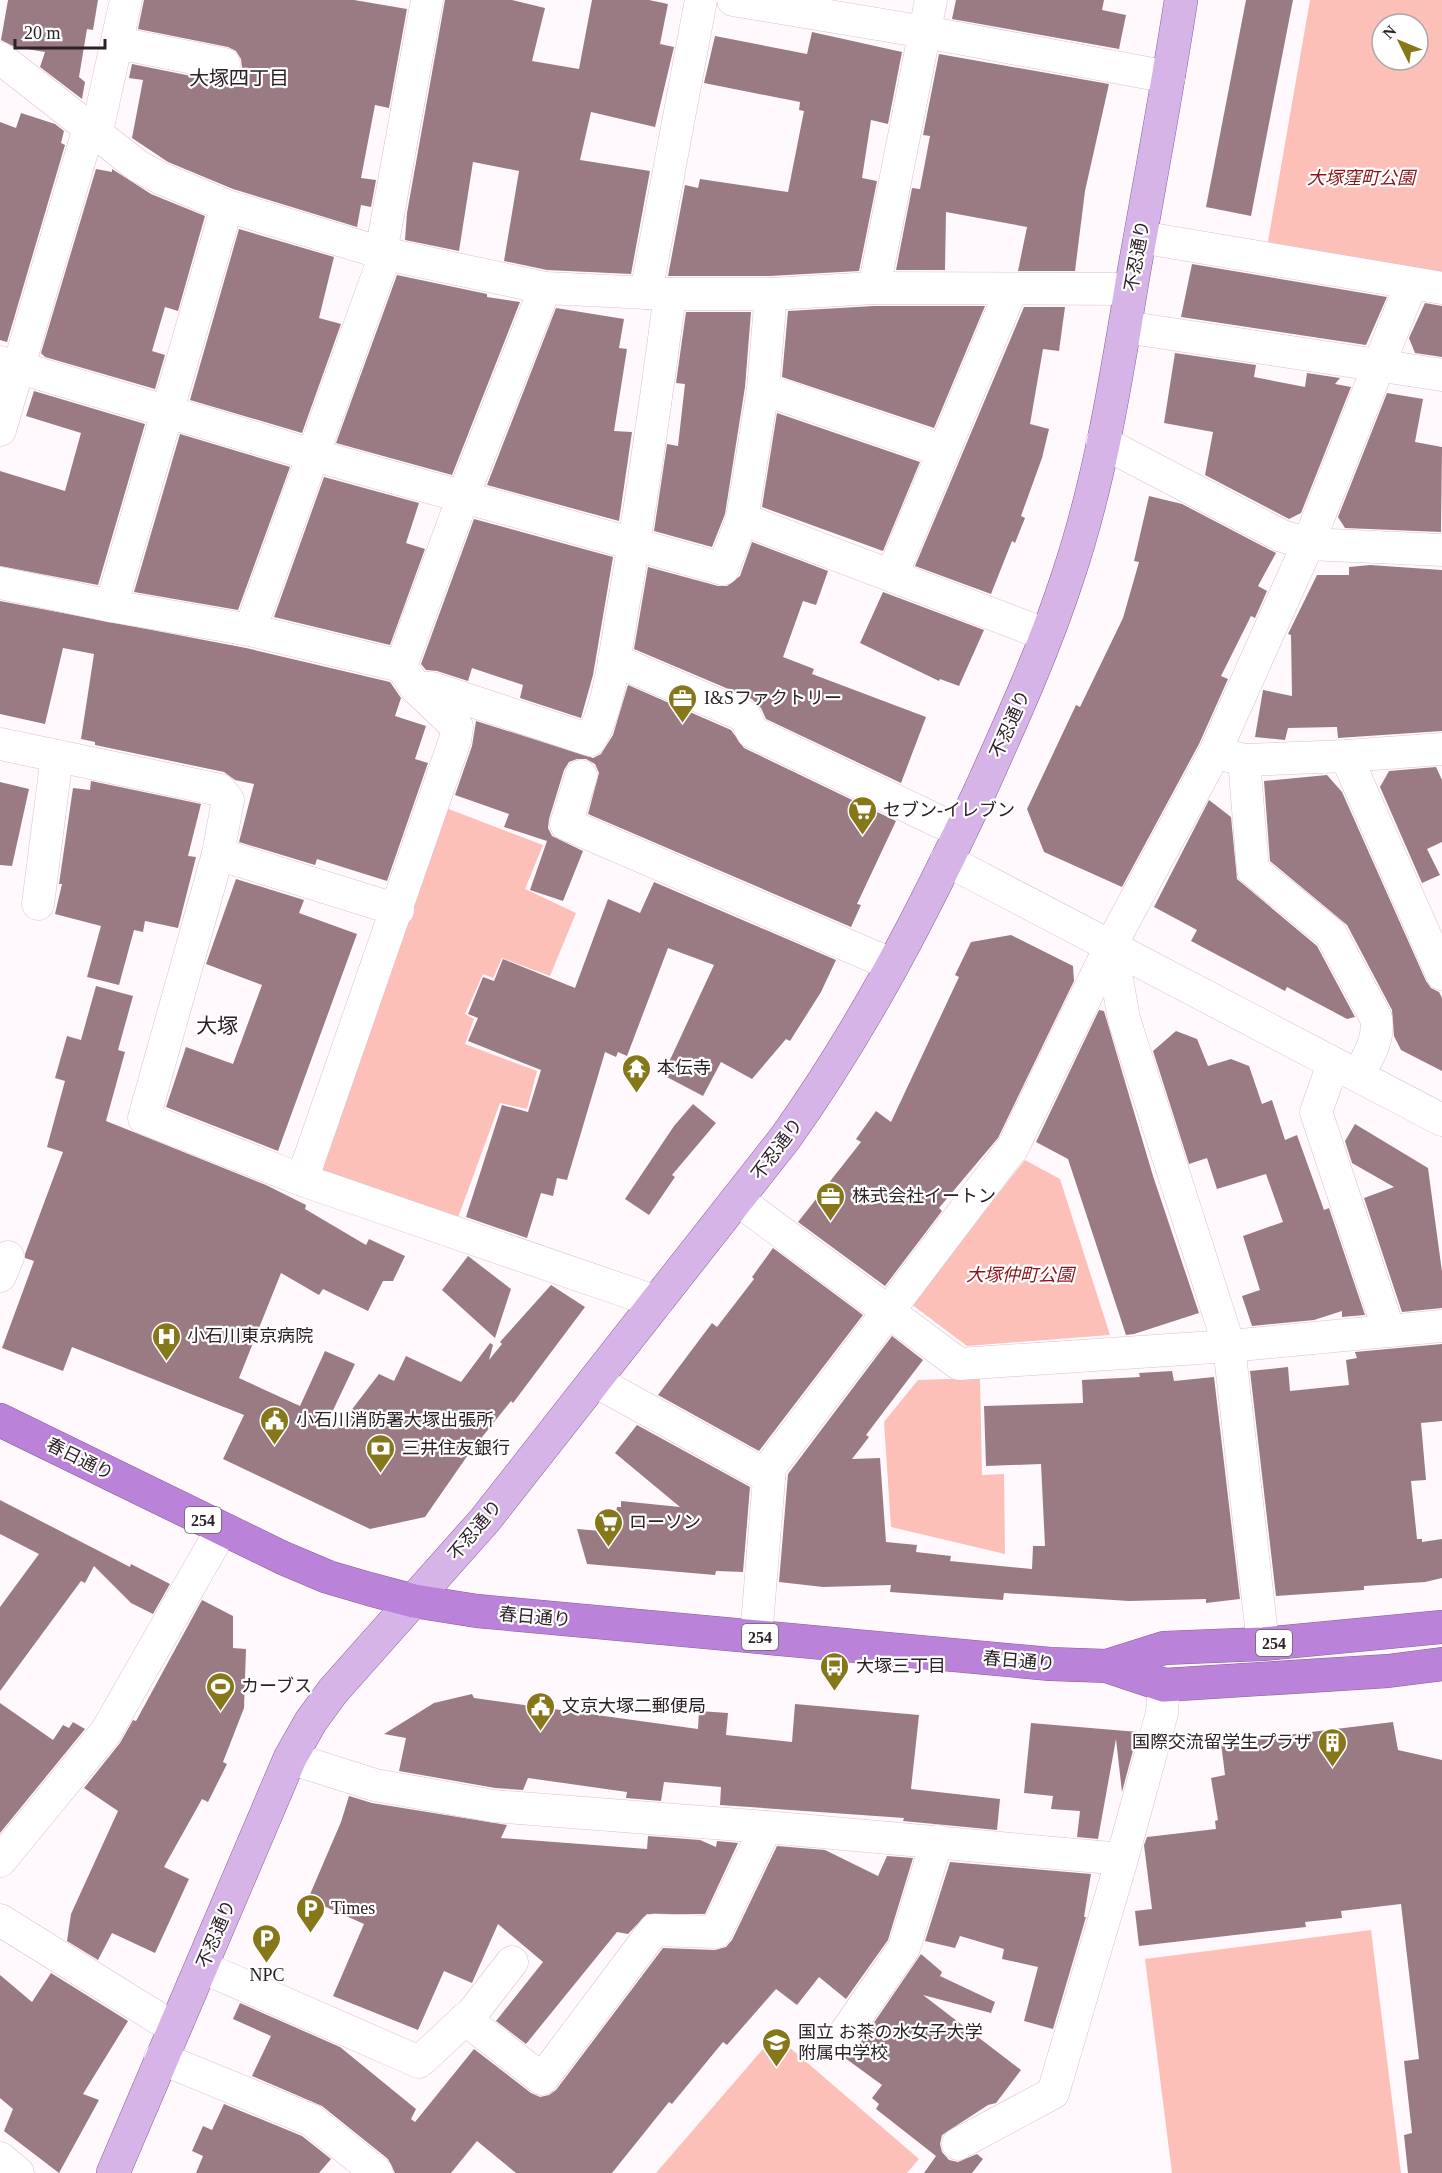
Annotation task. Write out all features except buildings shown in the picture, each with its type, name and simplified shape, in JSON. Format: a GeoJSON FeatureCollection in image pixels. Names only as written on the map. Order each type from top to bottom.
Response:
{"type":"FeatureCollection","features":[{"type":"Feature","properties":{"kind":"highway","name":"春日通り"},"geometry":{"type":"LineString","coordinates":[[0,1420],[222,1529],[328,1576],[414,1601],[488,1612],[1050,1664],[1107,1666],[1164,1685],[1388,1671],[1442,1664]]}},
{"type":"Feature","properties":{"kind":"highway","name":"春日通り"},"geometry":{"type":"LineString","coordinates":[[1107,1666],[1164,1648],[1263,1644],[1442,1627]]}},
{"type":"Feature","properties":{"kind":"main road","name":"不忍通り"},"geometry":{"type":"LineString","coordinates":[[113,2173],[160,2058],[202,1967],[290,1758],[311,1720],[333,1691],[485,1520],[738,1200],[827,1079],[871,1008],[954,846],[1024,694],[1069,575],[1102,442],[1125,327],[1181,0]]}},
{"type":"Feature","properties":{"kind":"street"},"geometry":{"type":"LineString","coordinates":[[0,430],[9,364],[86,138],[99,122],[126,0]]}},
{"type":"Feature","properties":{"kind":"street"},"geometry":{"type":"LineString","coordinates":[[250,630],[381,266],[427,0]]}},
{"type":"Feature","properties":{"kind":"street"},"geometry":{"type":"LineString","coordinates":[[0,583],[111,606],[250,630],[408,677],[432,688],[590,740],[597,729],[614,660],[634,544],[658,294],[701,0]]}},
{"type":"Feature","properties":{"kind":"street"},"geometry":{"type":"LineString","coordinates":[[733,0],[925,32],[1169,77]]}},
{"type":"Feature","properties":{"kind":"street"},"geometry":{"type":"LineString","coordinates":[[874,288],[931,0]]}},
{"type":"Feature","properties":{"kind":"street"},"geometry":{"type":"LineString","coordinates":[[118,43],[224,64]]}},
{"type":"Feature","properties":{"kind":"street"},"geometry":{"type":"LineString","coordinates":[[0,58],[138,166],[160,178],[227,206],[382,253],[545,288],[658,294],[771,294],[874,288],[1131,289]]}},
{"type":"Feature","properties":{"kind":"street"},"geometry":{"type":"LineString","coordinates":[[111,606],[227,206]]}},
{"type":"Feature","properties":{"kind":"street"},"geometry":{"type":"LineString","coordinates":[[1140,237],[1442,288]]}},
{"type":"Feature","properties":{"kind":"street"},"geometry":{"type":"LineString","coordinates":[[756,1637],[770,1467],[887,1309],[1013,1146],[1111,945],[1230,756],[1308,544],[1411,284]]}},
{"type":"Feature","properties":{"kind":"street"},"geometry":{"type":"LineString","coordinates":[[408,677],[463,497],[545,288]]}},
{"type":"Feature","properties":{"kind":"street"},"geometry":{"type":"LineString","coordinates":[[892,574],[1011,290]]}},
{"type":"Feature","properties":{"kind":"street"},"geometry":{"type":"LineString","coordinates":[[9,364],[313,455],[723,569],[742,519],[763,388],[771,294]]}},
{"type":"Feature","properties":{"kind":"street"},"geometry":{"type":"LineString","coordinates":[[1125,327],[1442,375]]}},
{"type":"Feature","properties":{"kind":"street"},"geometry":{"type":"LineString","coordinates":[[763,388],[944,451]]}},
{"type":"Feature","properties":{"kind":"street"},"geometry":{"type":"LineString","coordinates":[[1102,442],[1282,536],[1308,544],[1442,550]]}},
{"type":"Feature","properties":{"kind":"street"},"geometry":{"type":"LineString","coordinates":[[742,519],[892,574],[1047,635]]}},
{"type":"Feature","properties":{"kind":"street"},"geometry":{"type":"LineString","coordinates":[[614,660],[745,716],[752,732],[954,846],[1111,945],[1442,1120]]}},
{"type":"Feature","properties":{"kind":"street"},"geometry":{"type":"LineString","coordinates":[[302,1180],[398,910],[455,740],[457,727],[408,677]]}},
{"type":"Feature","properties":{"kind":"street"},"geometry":{"type":"LineString","coordinates":[[0,744],[220,790],[228,800],[218,854],[144,1118],[302,1180],[657,1302]]}},
{"type":"Feature","properties":{"kind":"street"},"geometry":{"type":"LineString","coordinates":[[1230,756],[1346,756],[1442,749]]}},
{"type":"Feature","properties":{"kind":"street"},"geometry":{"type":"LineString","coordinates":[[38,904],[57,756]]}},
{"type":"Feature","properties":{"kind":"street"},"geometry":{"type":"LineString","coordinates":[[1230,756],[1252,870],[1331,934],[1376,1018],[1378,1028],[1375,1041],[1346,1070],[1316,1112],[1389,1331]]}},
{"type":"Feature","properties":{"kind":"street"},"geometry":{"type":"LineString","coordinates":[[1346,756],[1431,916],[1442,974]]}},
{"type":"Feature","properties":{"kind":"street"},"geometry":{"type":"LineString","coordinates":[[581,776],[566,824],[893,965]]}},
{"type":"Feature","properties":{"kind":"street"},"geometry":{"type":"LineString","coordinates":[[218,854],[398,910]]}},
{"type":"Feature","properties":{"kind":"street"},"geometry":{"type":"LineString","coordinates":[[1111,945],[1124,1019],[1229,1346],[1263,1644]]}},
{"type":"Feature","properties":{"kind":"street"},"geometry":{"type":"LineString","coordinates":[[738,1200],[959,1364],[1229,1346],[1442,1326]]}},
{"type":"Feature","properties":{"kind":"street"},"geometry":{"type":"LineString","coordinates":[[595,1381],[769,1477]]}},
{"type":"Feature","properties":{"kind":"street"},"geometry":{"type":"LineString","coordinates":[[0,1861],[106,1732],[222,1529]]}},
{"type":"Feature","properties":{"kind":"street"},"geometry":{"type":"LineString","coordinates":[[958,2144],[1053,2092],[1122,1859],[1162,1713],[1164,1685]]}},
{"type":"Feature","properties":{"kind":"street"},"geometry":{"type":"LineString","coordinates":[[290,1758],[375,1785],[493,1806],[937,1841],[1122,1859]]}},
{"type":"Feature","properties":{"kind":"street"},"geometry":{"type":"LineString","coordinates":[[465,2019],[542,2079],[654,1930],[716,1932],[766,1827]]}},
{"type":"Feature","properties":{"kind":"street"},"geometry":{"type":"LineString","coordinates":[[845,2032],[904,1948],[937,1841]]}},
{"type":"Feature","properties":{"kind":"street"},"geometry":{"type":"LineString","coordinates":[[0,1920],[174,2028]]}},
{"type":"Feature","properties":{"kind":"street"},"geometry":{"type":"LineString","coordinates":[[202,1967],[419,2062],[465,2019],[512,1962]]}},
{"type":"Feature","properties":{"kind":"street"},"geometry":{"type":"LineString","coordinates":[[160,2058],[311,2120],[377,2173]]}},
{"type":"Feature","properties":{"kind":"street"},"geometry":{"type":"LineString","coordinates":[[0,2158],[18,2173]]}},
{"type":"Feature","properties":{"kind":"green space","name":"大塚窪町公園"},"geometry":{"type":"Polygon","coordinates":[[[1310,0],[1442,0],[1442,275],[1267,247],[1310,0]]]}},
{"type":"Feature","properties":{"kind":"green space"},"geometry":{"type":"Polygon","coordinates":[[[446,808],[543,845],[525,889],[576,913],[550,976],[502,958],[493,978],[483,974],[465,1014],[474,1019],[465,1044],[537,1071],[527,1109],[500,1103],[456,1223],[320,1175],[446,808]]]}},
{"type":"Feature","properties":{"kind":"green space","name":"大塚仲町公園"},"geometry":{"type":"Polygon","coordinates":[[[1025,1160],[1060,1179],[1110,1335],[967,1346],[911,1304],[1025,1160]]]}},
{"type":"Feature","properties":{"kind":"green space"},"geometry":{"type":"Polygon","coordinates":[[[980,1378],[982,1475],[1004,1474],[1005,1554],[891,1527],[884,1422],[918,1380],[980,1378]]]}},
{"type":"Feature","properties":{"kind":"green space"},"geometry":{"type":"Polygon","coordinates":[[[1371,1930],[1401,2173],[1172,2173],[1145,1959],[1371,1930]]]}},
{"type":"Feature","properties":{"kind":"green space","name":"国立 お茶の水女子大学 附属中学校"},"geometry":{"type":"Polygon","coordinates":[[[775,2035],[919,2159],[907,2173],[656,2173],[775,2035]]]}},
{"type":"Feature","properties":{"kind":"place","name":"I&Sファクトリー"},"geometry":{"type":"Point","coordinates":[683,724]}},
{"type":"Feature","properties":{"kind":"place","name":"セブン-イレブン"},"geometry":{"type":"Point","coordinates":[862,836]}},
{"type":"Feature","properties":{"kind":"place","name":"本伝寺"},"geometry":{"type":"Point","coordinates":[636,1094]}},
{"type":"Feature","properties":{"kind":"place","name":"株式会社イートン"},"geometry":{"type":"Point","coordinates":[831,1222]}},
{"type":"Feature","properties":{"kind":"place","name":"小石川東京病院"},"geometry":{"type":"Point","coordinates":[166,1362]}},
{"type":"Feature","properties":{"kind":"place","name":"小石川消防署大塚出張所"},"geometry":{"type":"Point","coordinates":[275,1446]}},
{"type":"Feature","properties":{"kind":"place","name":"三井住友銀行"},"geometry":{"type":"Point","coordinates":[381,1474]}},
{"type":"Feature","properties":{"kind":"place","name":"ローソン"},"geometry":{"type":"Point","coordinates":[608,1548]}},
{"type":"Feature","properties":{"kind":"place","name":"大塚三丁目"},"geometry":{"type":"Point","coordinates":[835,1692]}},
{"type":"Feature","properties":{"kind":"place","name":"カーブス"},"geometry":{"type":"Point","coordinates":[220,1712]}},
{"type":"Feature","properties":{"kind":"place","name":"文京大塚二郵便局"},"geometry":{"type":"Point","coordinates":[541,1732]}},
{"type":"Feature","properties":{"kind":"place","name":"国際交流留学生プラザ"},"geometry":{"type":"Point","coordinates":[1333,1768]}},
{"type":"Feature","properties":{"kind":"place","name":"Times"},"geometry":{"type":"Point","coordinates":[310,1934]}},
{"type":"Feature","properties":{"kind":"place","name":"NPC"},"geometry":{"type":"Point","coordinates":[267,1964]}},
{"type":"Feature","properties":{"kind":"place","name":"国立 お茶の水女子大学 附属中学校"},"geometry":{"type":"Point","coordinates":[777,2068]}},
{"type":"Feature","properties":{"kind":"district","name":"大塚四丁目"},"geometry":{"type":"Point","coordinates":[239,78]}},
{"type":"Feature","properties":{"kind":"district","name":"大塚"},"geometry":{"type":"Point","coordinates":[217,1026]}}]}
